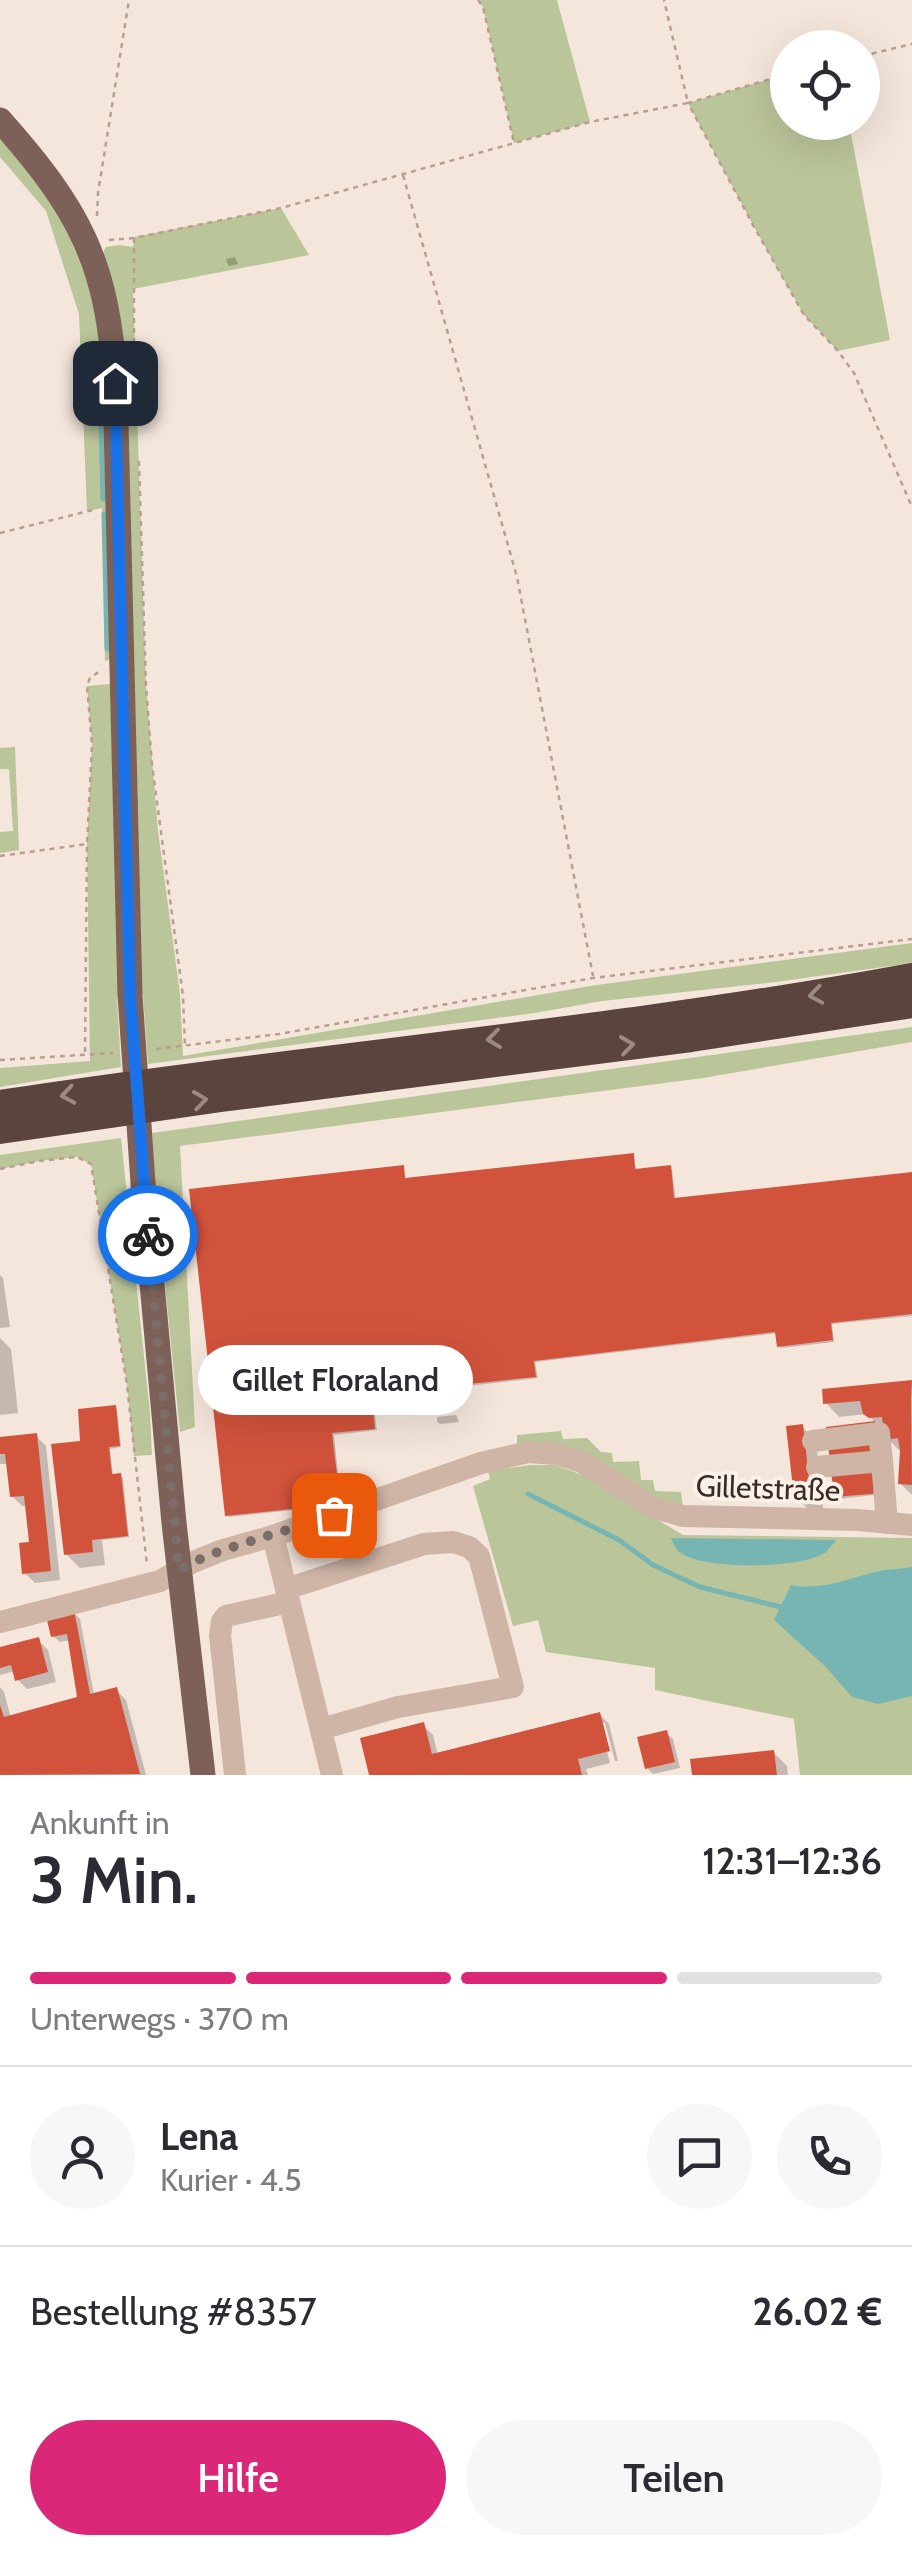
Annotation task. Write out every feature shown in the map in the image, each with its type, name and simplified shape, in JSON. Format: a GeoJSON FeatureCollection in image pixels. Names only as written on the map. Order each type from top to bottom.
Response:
{"type":"FeatureCollection","features":[{"type":"Feature","properties":{"kind":"highway"},"geometry":{"type":"LineString","coordinates":[[0,1106],[768,1003],[912,978]]}},
{"type":"Feature","properties":{"kind":"highway"},"geometry":{"type":"LineString","coordinates":[[0,1129],[691,1036],[912,1002]]}},
{"type":"Feature","properties":{"kind":"main road"},"geometry":{"type":"LineString","coordinates":[[0,120],[42,170],[93,242],[110,326],[115,383],[130,995],[175,1537],[203,1775]]}},
{"type":"Feature","properties":{"kind":"street"},"geometry":{"type":"LineString","coordinates":[[813,1441],[879,1432],[887,1522]]}},
{"type":"Feature","properties":{"kind":"street","name":"Gilletstraße"},"geometry":{"type":"LineString","coordinates":[[0,1622],[160,1581],[223,1550],[481,1463],[528,1452],[556,1454],[582,1462],[640,1500],[683,1516],[912,1525]]}},
{"type":"Feature","properties":{"kind":"street"},"geometry":{"type":"LineString","coordinates":[[816,1468],[882,1461]]}},
{"type":"Feature","properties":{"kind":"street"},"geometry":{"type":"LineString","coordinates":[[273,1536],[332,1775]]}},
{"type":"Feature","properties":{"kind":"street"},"geometry":{"type":"LineString","coordinates":[[236,1775],[220,1635],[226,1616],[424,1544],[454,1542],[469,1547],[479,1556],[513,1686],[398,1707],[321,1729]]}},
{"type":"Feature","properties":{"kind":"path"},"geometry":{"type":"LineString","coordinates":[[129,0],[93,242],[134,238],[281,208],[590,122],[688,103],[770,79]]}},
{"type":"Feature","properties":{"kind":"path"},"geometry":{"type":"LineString","coordinates":[[478,0],[483,7],[514,143]]}},
{"type":"Feature","properties":{"kind":"path"},"geometry":{"type":"LineString","coordinates":[[664,0],[688,103],[804,315],[854,373],[912,507]]}},
{"type":"Feature","properties":{"kind":"path"},"geometry":{"type":"LineString","coordinates":[[880,52],[912,44]]}},
{"type":"Feature","properties":{"kind":"path"},"geometry":{"type":"LineString","coordinates":[[403,175],[517,577],[593,978]]}},
{"type":"Feature","properties":{"kind":"path"},"geometry":{"type":"LineString","coordinates":[[134,238],[134,356]]}},
{"type":"Feature","properties":{"kind":"path"},"geometry":{"type":"LineString","coordinates":[[138,450],[152,765],[183,996],[185,1047]]}},
{"type":"Feature","properties":{"kind":"path"},"geometry":{"type":"LineString","coordinates":[[0,533],[118,504]]}},
{"type":"Feature","properties":{"kind":"path"},"geometry":{"type":"LineString","coordinates":[[86,1055],[92,744],[87,686],[98,671],[121,668]]}},
{"type":"Feature","properties":{"kind":"path"},"geometry":{"type":"LineString","coordinates":[[0,856],[88,844]]}},
{"type":"Feature","properties":{"kind":"path"},"geometry":{"type":"LineString","coordinates":[[152,1050],[279,1034],[593,978],[912,939]]}},
{"type":"Feature","properties":{"kind":"path"},"geometry":{"type":"LineString","coordinates":[[0,1060],[119,1052]]}},
{"type":"Feature","properties":{"kind":"path"},"geometry":{"type":"LineString","coordinates":[[0,1169],[78,1157],[92,1164],[127,1386],[150,1583]]}},
{"type":"Feature","properties":{"kind":"green space"},"geometry":{"type":"Polygon","coordinates":[[[478,0],[557,0],[590,122],[514,143],[483,7],[478,0]]]}},
{"type":"Feature","properties":{"kind":"green space"},"geometry":{"type":"Polygon","coordinates":[[[770,79],[770,140],[852,140],[890,340],[838,351],[804,315],[688,103],[770,79]]]}},
{"type":"Feature","properties":{"kind":"green space"},"geometry":{"type":"Polygon","coordinates":[[[0,134],[43,186],[83,257],[102,327],[112,659],[105,661],[102,508],[87,511],[79,314],[46,211],[0,157],[0,134]]]}},
{"type":"Feature","properties":{"kind":"green space"},"geometry":{"type":"Polygon","coordinates":[[[281,208],[309,255],[133,289],[146,686],[158,831],[180,994],[183,1056],[596,985],[912,943],[912,963],[148,1064],[141,994],[102,255],[106,247],[133,247],[134,237],[281,208]]]}},
{"type":"Feature","properties":{"kind":"green space"},"geometry":{"type":"Polygon","coordinates":[[[110,684],[121,1067],[0,1087],[0,1068],[90,1061],[87,844],[92,745],[87,686],[110,684]]]}},
{"type":"Feature","properties":{"kind":"green space"},"geometry":{"type":"Polygon","coordinates":[[[15,747],[19,850],[0,853],[0,832],[13,831],[9,769],[0,769],[0,748],[15,747]]]}},
{"type":"Feature","properties":{"kind":"green space"},"geometry":{"type":"Polygon","coordinates":[[[912,1027],[912,1042],[703,1078],[180,1146],[195,1427],[180,1432],[152,1133],[912,1027]]]}},
{"type":"Feature","properties":{"kind":"green space"},"geometry":{"type":"Polygon","coordinates":[[[121,1138],[152,1455],[134,1456],[127,1385],[91,1164],[77,1157],[0,1169],[0,1155],[121,1138]]]}},
{"type":"Feature","properties":{"kind":"green space"},"geometry":{"type":"Polygon","coordinates":[[[561,1431],[563,1439],[587,1438],[601,1452],[612,1453],[613,1462],[639,1461],[641,1480],[653,1480],[655,1491],[681,1492],[683,1508],[517,1445],[517,1435],[561,1431]]]}},
{"type":"Feature","properties":{"kind":"green space"},"geometry":{"type":"Polygon","coordinates":[[[554,1465],[583,1475],[683,1535],[912,1538],[912,1775],[800,1775],[794,1719],[655,1690],[655,1668],[546,1652],[538,1620],[513,1626],[473,1486],[490,1479],[488,1471],[554,1465]]]}},
{"type":"Feature","properties":{"kind":"water"},"geometry":{"type":"Polygon","coordinates":[[[671,1538],[836,1540],[814,1558],[757,1565],[698,1560],[680,1553],[671,1538]]]}},
{"type":"Feature","properties":{"kind":"water"},"geometry":{"type":"Polygon","coordinates":[[[912,1567],[912,1696],[878,1704],[852,1697],[826,1667],[774,1620],[791,1585],[825,1585],[912,1567]]]}},
{"type":"Feature","properties":{"kind":"building"},"geometry":{"type":"Polygon","coordinates":[[[634,1153],[635,1169],[671,1165],[674,1198],[912,1172],[912,1314],[831,1323],[833,1340],[777,1347],[775,1332],[534,1361],[536,1377],[458,1385],[458,1393],[405,1399],[402,1375],[370,1379],[375,1429],[332,1433],[339,1491],[310,1495],[311,1507],[225,1516],[189,1189],[404,1165],[405,1178],[634,1153]]]}},
{"type":"Feature","properties":{"kind":"building"},"geometry":{"type":"Polygon","coordinates":[[[912,1380],[912,1485],[898,1484],[898,1438],[885,1440],[882,1417],[869,1418],[863,1414],[860,1401],[823,1404],[822,1389],[912,1380]]]}},
{"type":"Feature","properties":{"kind":"building"},"geometry":{"type":"Polygon","coordinates":[[[116,1405],[120,1446],[109,1447],[112,1474],[121,1473],[128,1536],[92,1540],[93,1552],[64,1555],[51,1444],[80,1441],[78,1409],[116,1405]]]}},
{"type":"Feature","properties":{"kind":"building"},"geometry":{"type":"Polygon","coordinates":[[[875,1421],[882,1493],[834,1497],[826,1427],[875,1421]]]}},
{"type":"Feature","properties":{"kind":"building"},"geometry":{"type":"Polygon","coordinates":[[[803,1424],[811,1497],[794,1498],[786,1426],[803,1424]]]}},
{"type":"Feature","properties":{"kind":"building"},"geometry":{"type":"Polygon","coordinates":[[[37,1433],[51,1571],[22,1574],[19,1543],[29,1542],[24,1496],[10,1497],[0,1437],[37,1433]]]}},
{"type":"Feature","properties":{"kind":"building"},"geometry":{"type":"Polygon","coordinates":[[[74,1610],[90,1694],[117,1687],[140,1774],[0,1775],[0,1705],[4,1717],[77,1697],[67,1634],[51,1637],[46,1616],[74,1610]]]}},
{"type":"Feature","properties":{"kind":"building"},"geometry":{"type":"Polygon","coordinates":[[[39,1637],[48,1672],[15,1681],[11,1665],[0,1668],[0,1647],[39,1637]]]}},
{"type":"Feature","properties":{"kind":"building"},"geometry":{"type":"Polygon","coordinates":[[[600,1712],[610,1751],[578,1759],[582,1775],[369,1775],[360,1738],[424,1722],[432,1754],[600,1712]]]}},
{"type":"Feature","properties":{"kind":"building"},"geometry":{"type":"Polygon","coordinates":[[[667,1730],[675,1762],[645,1769],[637,1737],[667,1730]]]}},
{"type":"Feature","properties":{"kind":"building"},"geometry":{"type":"Polygon","coordinates":[[[774,1750],[777,1775],[692,1775],[690,1759],[774,1750]]]}},
{"type":"Feature","properties":{"kind":"waterway"},"geometry":{"type":"LineString","coordinates":[[101,426],[103,499]]}},
{"type":"Feature","properties":{"kind":"waterway"},"geometry":{"type":"LineString","coordinates":[[104,514],[107,649]]}},
{"type":"Feature","properties":{"kind":"waterway"},"geometry":{"type":"LineString","coordinates":[[528,1494],[619,1540],[653,1565],[700,1587],[781,1607]]}},
{"type":"Feature","properties":{"kind":"way so far"},"geometry":{"type":"LineString","coordinates":[[148,1235],[179,1570],[223,1550],[334,1515]]}},
{"type":"Feature","properties":{"kind":"place","name":"Gillet Floraland"},"geometry":{"type":"Point","coordinates":[334,1515]}},
{"type":"Feature","properties":{"kind":"route"},"geometry":{"type":"LineString","coordinates":[[115,383],[130,995],[148,1235]]}}]}
